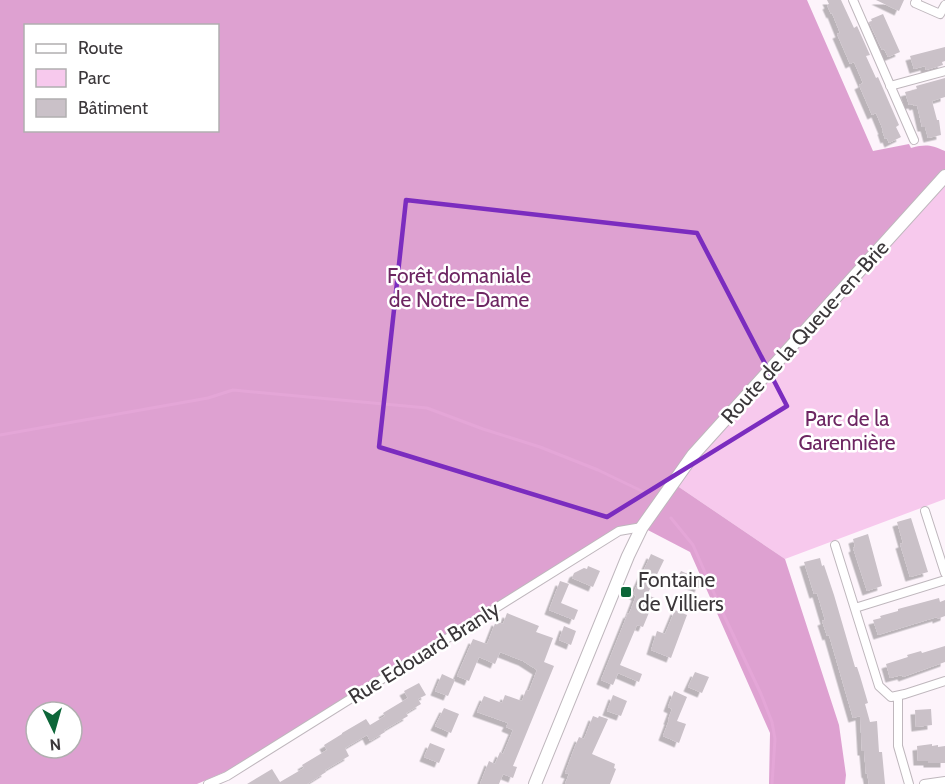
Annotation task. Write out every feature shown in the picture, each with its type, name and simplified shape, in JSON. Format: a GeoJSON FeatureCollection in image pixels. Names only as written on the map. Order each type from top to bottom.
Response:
{"type":"FeatureCollection","features":[{"type":"Feature","properties":{"kind":"main road","name":"Route de la Queue-en-Brie"},"geometry":{"type":"LineString","coordinates":[[535,784],[642,527],[693,455],[945,176]]}},
{"type":"Feature","properties":{"kind":"street"},"geometry":{"type":"LineString","coordinates":[[853,0],[914,140]]}},
{"type":"Feature","properties":{"kind":"street"},"geometry":{"type":"LineString","coordinates":[[917,0],[915,3],[940,14],[945,5]]}},
{"type":"Feature","properties":{"kind":"street"},"geometry":{"type":"LineString","coordinates":[[891,86],[945,71]]}},
{"type":"Feature","properties":{"kind":"street"},"geometry":{"type":"LineString","coordinates":[[925,510],[945,573]]}},
{"type":"Feature","properties":{"kind":"street","name":"Rue Edouard Branly"},"geometry":{"type":"LineString","coordinates":[[208,784],[227,776],[619,531],[642,527]]}},
{"type":"Feature","properties":{"kind":"street"},"geometry":{"type":"LineString","coordinates":[[835,545],[879,686],[891,697],[945,681]]}},
{"type":"Feature","properties":{"kind":"street"},"geometry":{"type":"LineString","coordinates":[[855,608],[945,580]]}},
{"type":"Feature","properties":{"kind":"street"},"geometry":{"type":"LineString","coordinates":[[898,696],[898,746],[909,784]]}},
{"type":"Feature","properties":{"kind":"street"},"geometry":{"type":"LineString","coordinates":[[924,784],[945,781]]}},
{"type":"Feature","properties":{"kind":"highlighted area"},"geometry":{"type":"Polygon","coordinates":[[[406,200],[697,233],[787,406],[607,517],[379,447],[406,200]]]}},
{"type":"Feature","properties":{"kind":"green space","name":"Forêt domaniale de Notre-Dame"},"geometry":{"type":"Polygon","coordinates":[[[0,0],[807,0],[873,151],[909,144],[911,148],[936,147],[945,151],[945,176],[673,483],[785,559],[839,725],[846,775],[845,784],[769,784],[770,733],[690,552],[642,527],[619,529],[227,771],[197,784],[0,784],[0,0]]]}},
{"type":"Feature","properties":{"kind":"green space","name":"Parc de la Garennière"},"geometry":{"type":"Polygon","coordinates":[[[945,176],[945,499],[785,559],[673,483],[945,176]]]}},
{"type":"Feature","properties":{"kind":"building"},"geometry":{"type":"Polygon","coordinates":[[[827,0],[841,0],[854,28],[857,26],[870,55],[866,56],[899,125],[896,127],[901,137],[889,143],[887,138],[885,139],[876,113],[872,115],[859,85],[863,83],[854,62],[850,64],[837,34],[840,33],[827,5],[829,4],[827,0]]]}},
{"type":"Feature","properties":{"kind":"building"},"geometry":{"type":"Polygon","coordinates":[[[876,0],[904,0],[899,11],[876,0]]]}},
{"type":"Feature","properties":{"kind":"building"},"geometry":{"type":"Polygon","coordinates":[[[883,14],[900,52],[888,57],[884,49],[882,50],[869,22],[883,14]]]}},
{"type":"Feature","properties":{"kind":"building"},"geometry":{"type":"Polygon","coordinates":[[[945,47],[943,65],[926,70],[925,66],[914,69],[910,56],[945,47]]]}},
{"type":"Feature","properties":{"kind":"building"},"geometry":{"type":"Polygon","coordinates":[[[945,78],[945,97],[932,101],[937,120],[939,120],[941,135],[928,138],[925,127],[922,127],[917,105],[909,105],[905,92],[917,89],[916,86],[945,78]]]}},
{"type":"Feature","properties":{"kind":"building"},"geometry":{"type":"Polygon","coordinates":[[[911,518],[928,572],[910,577],[900,544],[903,543],[897,522],[911,518]]]}},
{"type":"Feature","properties":{"kind":"building"},"geometry":{"type":"Polygon","coordinates":[[[868,534],[882,586],[867,591],[853,548],[855,547],[853,539],[868,534]]]}},
{"type":"Feature","properties":{"kind":"building"},"geometry":{"type":"Polygon","coordinates":[[[651,554],[664,560],[647,595],[655,598],[643,627],[637,625],[620,665],[642,674],[639,682],[618,673],[613,685],[601,680],[636,596],[633,594],[651,554]]]}},
{"type":"Feature","properties":{"kind":"building"},"geometry":{"type":"Polygon","coordinates":[[[820,558],[834,595],[855,667],[860,676],[868,703],[865,704],[870,722],[877,721],[879,752],[882,752],[885,784],[869,784],[864,751],[862,751],[860,716],[853,718],[829,635],[827,636],[822,621],[825,620],[817,593],[814,594],[804,562],[820,558]]]}},
{"type":"Feature","properties":{"kind":"building"},"geometry":{"type":"Polygon","coordinates":[[[588,566],[600,571],[593,587],[572,578],[574,573],[584,568],[587,569],[588,566]]]}},
{"type":"Feature","properties":{"kind":"building"},"geometry":{"type":"Polygon","coordinates":[[[681,571],[702,580],[699,588],[677,579],[681,571]]]}},
{"type":"Feature","properties":{"kind":"building"},"geometry":{"type":"Polygon","coordinates":[[[560,581],[569,584],[561,603],[578,610],[574,620],[549,610],[560,581]]]}},
{"type":"Feature","properties":{"kind":"building"},"geometry":{"type":"Polygon","coordinates":[[[939,598],[940,602],[945,600],[945,616],[878,635],[873,620],[898,611],[898,609],[939,598]]]}},
{"type":"Feature","properties":{"kind":"building"},"geometry":{"type":"Polygon","coordinates":[[[675,610],[687,615],[671,658],[651,650],[657,631],[665,634],[675,610]]]}},
{"type":"Feature","properties":{"kind":"building"},"geometry":{"type":"Polygon","coordinates":[[[507,613],[539,626],[536,632],[553,638],[544,662],[554,666],[513,766],[517,767],[513,778],[503,774],[499,784],[480,784],[489,761],[495,764],[500,752],[503,754],[513,730],[506,727],[508,723],[477,712],[484,696],[502,703],[505,695],[522,701],[526,690],[529,691],[537,670],[523,661],[500,652],[495,664],[479,657],[469,681],[457,676],[473,639],[487,644],[496,621],[503,624],[507,613]]]}},
{"type":"Feature","properties":{"kind":"building"},"geometry":{"type":"Polygon","coordinates":[[[564,626],[576,631],[571,645],[559,640],[564,626]]]}},
{"type":"Feature","properties":{"kind":"building"},"geometry":{"type":"Polygon","coordinates":[[[945,646],[945,662],[903,677],[902,675],[890,678],[886,664],[908,657],[907,655],[945,646]]]}},
{"type":"Feature","properties":{"kind":"building"},"geometry":{"type":"Polygon","coordinates":[[[695,672],[709,677],[702,693],[688,687],[695,672]]]}},
{"type":"Feature","properties":{"kind":"building"},"geometry":{"type":"Polygon","coordinates":[[[442,674],[455,680],[448,696],[435,691],[442,674]]]}},
{"type":"Feature","properties":{"kind":"building"},"geometry":{"type":"Polygon","coordinates":[[[419,683],[426,695],[418,699],[421,704],[406,713],[408,716],[370,741],[367,735],[345,748],[349,756],[307,784],[247,784],[272,769],[280,782],[304,768],[302,765],[327,750],[324,745],[366,719],[370,725],[385,716],[383,713],[408,698],[404,691],[419,683]]]}},
{"type":"Feature","properties":{"kind":"building"},"geometry":{"type":"Polygon","coordinates":[[[674,691],[687,697],[677,721],[686,724],[679,743],[663,736],[672,709],[668,707],[674,691]]]}},
{"type":"Feature","properties":{"kind":"building"},"geometry":{"type":"Polygon","coordinates":[[[613,695],[627,701],[621,716],[607,711],[613,695]]]}},
{"type":"Feature","properties":{"kind":"building"},"geometry":{"type":"Polygon","coordinates":[[[444,708],[459,714],[451,733],[435,726],[444,708]]]}},
{"type":"Feature","properties":{"kind":"building"},"geometry":{"type":"Polygon","coordinates":[[[931,709],[932,725],[916,727],[915,710],[931,709]]]}},
{"type":"Feature","properties":{"kind":"building"},"geometry":{"type":"Polygon","coordinates":[[[593,716],[608,719],[592,754],[615,764],[616,769],[610,784],[565,784],[569,774],[565,773],[574,749],[579,737],[584,739],[593,716]]]}},
{"type":"Feature","properties":{"kind":"building"},"geometry":{"type":"Polygon","coordinates":[[[430,743],[445,749],[439,763],[424,757],[430,743]]]}},
{"type":"Feature","properties":{"kind":"building"},"geometry":{"type":"Polygon","coordinates":[[[932,744],[938,747],[945,746],[945,763],[918,761],[917,746],[932,744]]]}},
{"type":"Feature","properties":{"kind":"waterway"},"geometry":{"type":"LineString","coordinates":[[0,435],[208,398],[233,390],[427,408],[540,447],[598,470],[648,494]]}},
{"type":"Feature","properties":{"kind":"waterway"},"geometry":{"type":"LineString","coordinates":[[671,518],[693,545],[772,722],[775,739],[772,784]]}},
{"type":"Feature","properties":{"kind":"place","name":"Fontaine de Villiers"},"geometry":{"type":"Point","coordinates":[626,592]}}]}
